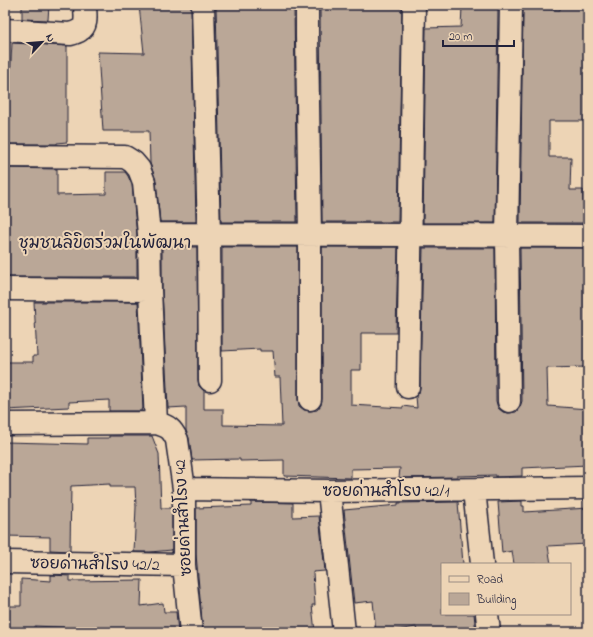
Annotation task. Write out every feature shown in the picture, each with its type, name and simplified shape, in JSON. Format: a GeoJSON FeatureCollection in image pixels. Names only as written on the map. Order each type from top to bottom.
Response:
{"type":"FeatureCollection","features":[{"type":"Feature","properties":{"kind":"street"},"geometry":{"type":"LineString","coordinates":[[5,30],[70,34],[84,27],[85,5]]}},
{"type":"Feature","properties":{"kind":"street"},"geometry":{"type":"LineString","coordinates":[[203,5],[209,235],[210,380]]}},
{"type":"Feature","properties":{"kind":"street"},"geometry":{"type":"LineString","coordinates":[[307,5],[310,235],[310,399]]}},
{"type":"Feature","properties":{"kind":"street"},"geometry":{"type":"LineString","coordinates":[[408,387],[414,5]]}},
{"type":"Feature","properties":{"kind":"street"},"geometry":{"type":"LineString","coordinates":[[509,401],[507,236],[511,5]]}},
{"type":"Feature","properties":{"kind":"street"},"geometry":{"type":"LineString","coordinates":[[5,156],[125,157],[133,162],[139,169],[144,182],[149,234],[156,424]]}},
{"type":"Feature","properties":{"kind":"street"},"geometry":{"type":"LineString","coordinates":[[149,234],[588,236]]}},
{"type":"Feature","properties":{"kind":"street"},"geometry":{"type":"LineString","coordinates":[[5,289],[150,290]]}},
{"type":"Feature","properties":{"kind":"street","name":"ซอยด่านสำโรง 42"},"geometry":{"type":"LineString","coordinates":[[5,424],[156,424],[164,425],[170,428],[176,440],[184,489],[184,565],[191,632]]}},
{"type":"Feature","properties":{"kind":"street","name":"ซอยด่านสำโรง 42/1"},"geometry":{"type":"LineString","coordinates":[[184,489],[329,491],[588,488]]}},
{"type":"Feature","properties":{"kind":"street"},"geometry":{"type":"LineString","coordinates":[[474,490],[482,563]]}},
{"type":"Feature","properties":{"kind":"street"},"geometry":{"type":"LineString","coordinates":[[329,491],[344,632]]}},
{"type":"Feature","properties":{"kind":"street","name":"ซอยด่านสำโรง 42/2"},"geometry":{"type":"LineString","coordinates":[[5,562],[184,565]]}},
{"type":"Feature","properties":{"kind":"street"},"geometry":{"type":"LineString","coordinates":[[487,615],[489,632]]}},
{"type":"Feature","properties":{"kind":"building"},"geometry":{"type":"Polygon","coordinates":[[[22,5],[49,5],[48,20],[22,19],[22,5]]]}},
{"type":"Feature","properties":{"kind":"building"},"geometry":{"type":"Polygon","coordinates":[[[139,5],[191,5],[196,222],[160,222],[156,181],[150,163],[149,131],[103,131],[98,52],[144,53],[139,5]]]}},
{"type":"Feature","properties":{"kind":"building"},"geometry":{"type":"Polygon","coordinates":[[[216,5],[272,5],[294,9],[297,222],[221,222],[216,5]]]}},
{"type":"Feature","properties":{"kind":"building"},"geometry":{"type":"Polygon","coordinates":[[[320,5],[402,5],[398,222],[322,222],[320,5]]]}},
{"type":"Feature","properties":{"kind":"building"},"geometry":{"type":"Polygon","coordinates":[[[560,5],[588,5],[587,121],[549,121],[549,157],[571,157],[570,190],[583,190],[584,223],[520,223],[523,8],[560,10],[560,5]]]}},
{"type":"Feature","properties":{"kind":"building"},"geometry":{"type":"Polygon","coordinates":[[[462,7],[498,8],[495,223],[423,223],[426,28],[461,27],[462,7]]]}},
{"type":"Feature","properties":{"kind":"building"},"geometry":{"type":"Polygon","coordinates":[[[12,43],[67,46],[67,142],[57,144],[5,144],[5,96],[9,96],[12,43]]]}},
{"type":"Feature","properties":{"kind":"building"},"geometry":{"type":"Polygon","coordinates":[[[5,168],[57,169],[57,195],[106,194],[106,172],[125,172],[132,185],[137,235],[137,277],[5,277],[5,168]]]}},
{"type":"Feature","properties":{"kind":"building"},"geometry":{"type":"Polygon","coordinates":[[[162,247],[197,247],[198,380],[199,386],[204,391],[204,409],[223,409],[223,425],[282,426],[280,377],[275,377],[273,351],[260,351],[260,349],[222,351],[222,247],[298,247],[298,399],[299,406],[304,410],[310,411],[317,410],[321,405],[322,399],[322,247],[398,247],[396,333],[361,333],[361,370],[351,370],[351,405],[403,408],[403,406],[417,408],[416,396],[419,393],[420,387],[423,248],[495,248],[496,401],[498,408],[503,412],[509,413],[516,412],[522,401],[520,248],[588,248],[588,328],[586,367],[547,368],[548,406],[588,409],[588,465],[522,468],[522,476],[496,477],[496,475],[399,478],[400,468],[351,469],[351,478],[284,476],[284,460],[192,460],[189,438],[186,431],[186,407],[168,408],[162,290],[162,247]]]}},
{"type":"Feature","properties":{"kind":"building"},"geometry":{"type":"Polygon","coordinates":[[[34,302],[138,302],[142,411],[109,411],[109,400],[69,402],[69,407],[5,410],[5,362],[33,362],[33,356],[37,356],[34,302]]]}},
{"type":"Feature","properties":{"kind":"building"},"geometry":{"type":"Polygon","coordinates":[[[109,436],[152,436],[159,454],[161,508],[172,508],[172,550],[134,552],[136,507],[135,487],[110,487],[110,484],[71,486],[70,551],[50,550],[50,537],[5,536],[5,442],[87,444],[87,438],[109,438],[109,436]]]}},
{"type":"Feature","properties":{"kind":"building"},"geometry":{"type":"Polygon","coordinates":[[[522,501],[524,512],[588,508],[588,544],[548,546],[551,563],[514,563],[512,551],[502,553],[498,502],[522,501]]]}},
{"type":"Feature","properties":{"kind":"building"},"geometry":{"type":"Polygon","coordinates":[[[251,502],[293,503],[293,517],[319,516],[325,571],[313,572],[315,605],[312,605],[315,632],[203,632],[196,554],[196,508],[251,506],[251,502]]]}},
{"type":"Feature","properties":{"kind":"building"},"geometry":{"type":"Polygon","coordinates":[[[458,502],[463,563],[441,563],[441,615],[474,615],[476,632],[417,632],[416,627],[376,632],[373,601],[354,603],[344,510],[398,505],[398,503],[458,502]]]}},
{"type":"Feature","properties":{"kind":"building"},"geometry":{"type":"Polygon","coordinates":[[[51,575],[70,576],[70,581],[142,580],[141,606],[163,603],[164,612],[176,612],[178,632],[74,632],[74,628],[35,626],[35,632],[5,632],[5,606],[21,606],[21,579],[51,581],[51,575]]]}},
{"type":"Feature","properties":{"kind":"district","name":"ชุมชนลิขิตร่วมในพัฒนา"},"geometry":{"type":"Point","coordinates":[105,242]}}]}
